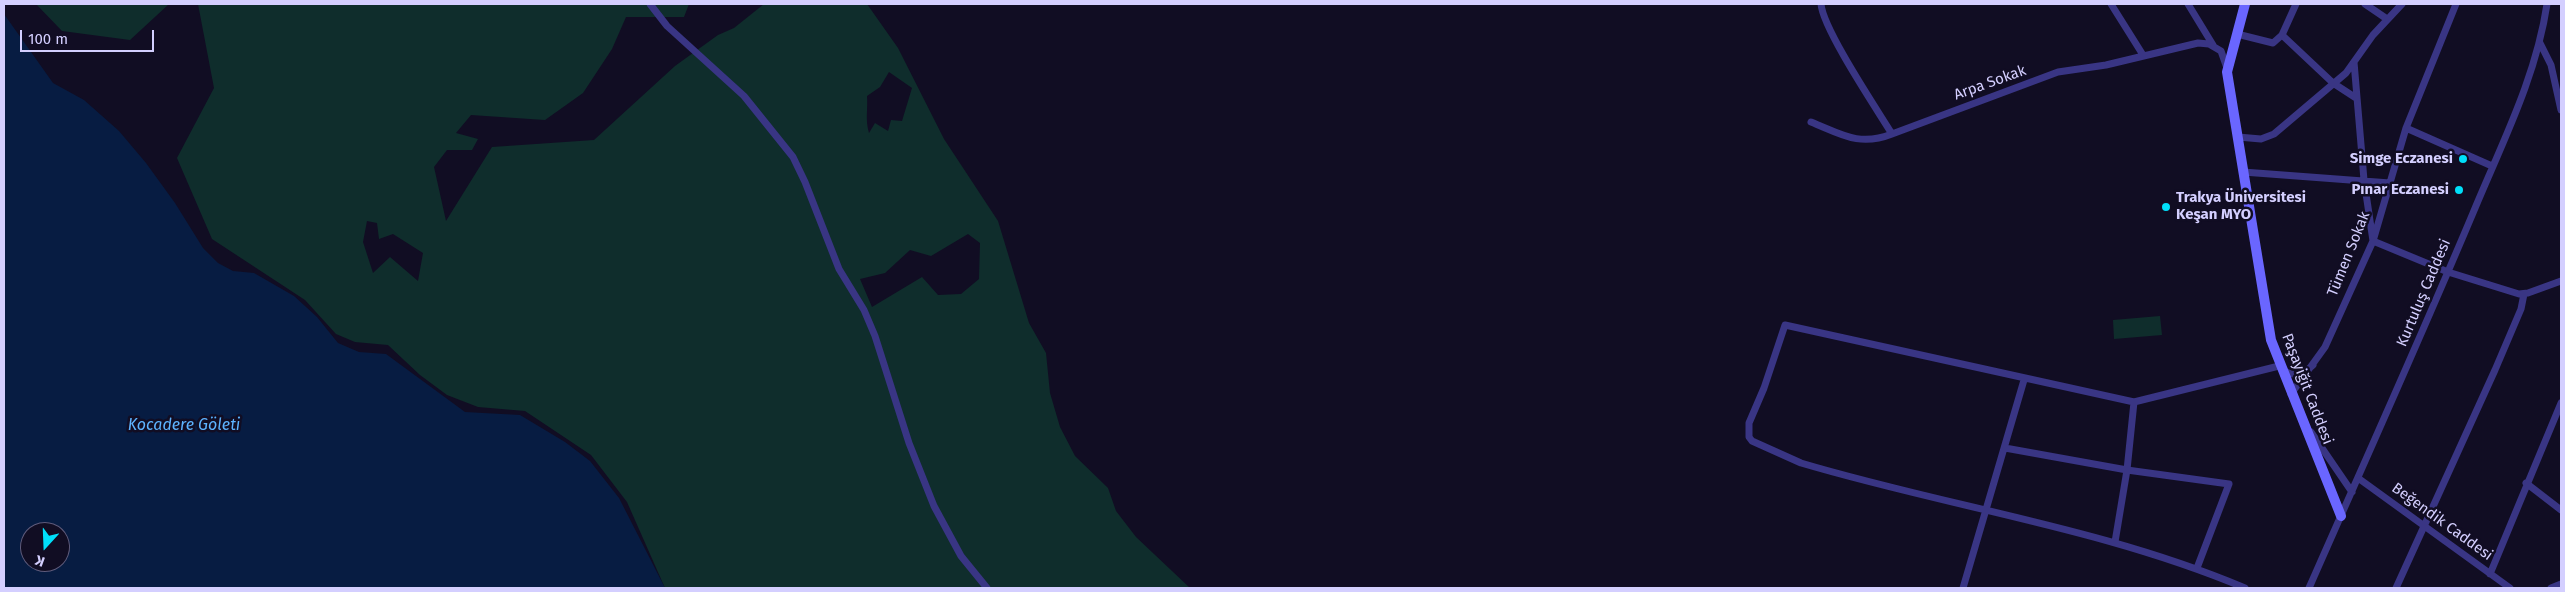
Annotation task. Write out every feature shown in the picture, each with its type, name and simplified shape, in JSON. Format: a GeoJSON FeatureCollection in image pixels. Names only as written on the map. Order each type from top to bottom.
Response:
{"type":"FeatureCollection","features":[{"type":"Feature","properties":{"kind":"main road","name":"Paşayiğit Caddesi"},"geometry":{"type":"LineString","coordinates":[[2245,4],[2227,72],[2268,328],[2279,366],[2341,516]]}},
{"type":"Feature","properties":{"kind":"street"},"geometry":{"type":"LineString","coordinates":[[650,4],[667,26],[744,96],[792,157],[808,188],[838,269],[864,310],[875,336],[909,443],[934,506],[961,556],[987,588]]}},
{"type":"Feature","properties":{"kind":"street"},"geometry":{"type":"LineString","coordinates":[[1821,4],[1838,44],[1892,134]]}},
{"type":"Feature","properties":{"kind":"street"},"geometry":{"type":"LineString","coordinates":[[2111,4],[2143,54]]}},
{"type":"Feature","properties":{"kind":"street"},"geometry":{"type":"LineString","coordinates":[[2188,4],[2216,48],[2224,56],[2227,72]]}},
{"type":"Feature","properties":{"kind":"street"},"geometry":{"type":"LineString","coordinates":[[2216,48],[2228,52],[2236,39],[2273,43],[2282,35],[2296,4]]}},
{"type":"Feature","properties":{"kind":"street"},"geometry":{"type":"LineString","coordinates":[[2366,4],[2387,20]]}},
{"type":"Feature","properties":{"kind":"street"},"geometry":{"type":"LineString","coordinates":[[2238,137],[2262,139],[2271,137],[2333,83],[2354,62],[2402,4]]}},
{"type":"Feature","properties":{"kind":"street","name":"Tümen Sokak"},"geometry":{"type":"LineString","coordinates":[[2291,394],[2313,366],[2328,340],[2373,241],[2406,128],[2456,4]]}},
{"type":"Feature","properties":{"kind":"street","name":"Kurtuluş Caddesi"},"geometry":{"type":"LineString","coordinates":[[2309,588],[2448,272],[2527,84],[2540,43],[2547,4]]}},
{"type":"Feature","properties":{"kind":"street"},"geometry":{"type":"LineString","coordinates":[[2282,35],[2333,83],[2356,98]]}},
{"type":"Feature","properties":{"kind":"street","name":"Arpa Sokak"},"geometry":{"type":"LineString","coordinates":[[1810,122],[1859,140],[1873,140],[2058,72],[2106,65],[2143,54],[2198,43],[2216,48]]}},
{"type":"Feature","properties":{"kind":"street"},"geometry":{"type":"LineString","coordinates":[[2540,43],[2551,65],[2561,110]]}},
{"type":"Feature","properties":{"kind":"street"},"geometry":{"type":"LineString","coordinates":[[2354,62],[2364,180],[2373,241],[2448,272],[2524,294],[2561,281]]}},
{"type":"Feature","properties":{"kind":"street"},"geometry":{"type":"LineString","coordinates":[[2406,128],[2492,166]]}},
{"type":"Feature","properties":{"kind":"street"},"geometry":{"type":"LineString","coordinates":[[2244,172],[2390,183]]}},
{"type":"Feature","properties":{"kind":"street"},"geometry":{"type":"LineString","coordinates":[[2396,588],[2491,380],[2521,309],[2524,294]]}},
{"type":"Feature","properties":{"kind":"street"},"geometry":{"type":"LineString","coordinates":[[2245,588],[2197,568],[2115,542],[1790,459],[1752,441],[1749,436],[1749,423],[1767,380],[1785,326],[2024,380],[2134,402],[2279,366],[2285,371],[2294,374],[2303,373],[2313,366]]}},
{"type":"Feature","properties":{"kind":"street"},"geometry":{"type":"LineString","coordinates":[[1963,588],[2024,380]]}},
{"type":"Feature","properties":{"kind":"street"},"geometry":{"type":"LineString","coordinates":[[2115,542],[2127,470],[2134,402]]}},
{"type":"Feature","properties":{"kind":"street"},"geometry":{"type":"LineString","coordinates":[[2490,574],[2561,403]]}},
{"type":"Feature","properties":{"kind":"street"},"geometry":{"type":"LineString","coordinates":[[2298,410],[2352,492]]}},
{"type":"Feature","properties":{"kind":"street"},"geometry":{"type":"LineString","coordinates":[[2005,448],[2127,470],[2230,484],[2197,568]]}},
{"type":"Feature","properties":{"kind":"street","name":"Beğendik Caddesi"},"geometry":{"type":"LineString","coordinates":[[2358,478],[2510,588]]}},
{"type":"Feature","properties":{"kind":"street"},"geometry":{"type":"LineString","coordinates":[[2526,484],[2561,510]]}},
{"type":"Feature","properties":{"kind":"street"},"geometry":{"type":"LineString","coordinates":[[2551,588],[2561,584]]}},
{"type":"Feature","properties":{"kind":"green space"},"geometry":{"type":"Polygon","coordinates":[[[36,4],[169,4],[130,40],[62,31],[36,4]]]}},
{"type":"Feature","properties":{"kind":"green space"},"geometry":{"type":"Polygon","coordinates":[[[198,4],[689,4],[684,17],[626,17],[612,49],[583,93],[545,120],[471,115],[456,133],[478,139],[472,150],[447,150],[434,167],[446,221],[492,147],[594,140],[675,66],[718,35],[734,28],[764,4],[867,4],[898,48],[944,139],[998,221],[1029,323],[1046,353],[1050,393],[1060,427],[1075,456],[1108,488],[1116,511],[1136,537],[1190,588],[665,588],[627,502],[591,455],[525,411],[478,407],[447,395],[420,375],[388,345],[355,342],[336,334],[305,300],[212,239],[177,158],[214,88],[198,4]],[[889,72],[880,87],[867,96],[869,133],[875,123],[888,131],[891,120],[902,121],[912,88],[889,72]],[[367,221],[363,242],[373,273],[390,257],[418,281],[423,253],[393,234],[379,239],[377,223],[367,221]],[[968,234],[931,256],[910,250],[885,273],[860,279],[872,307],[922,277],[938,295],[961,294],[979,279],[980,243],[968,234]]]}},
{"type":"Feature","properties":{"kind":"green space"},"geometry":{"type":"Polygon","coordinates":[[[2160,316],[2162,335],[2114,339],[2113,320],[2160,316]]]}},
{"type":"Feature","properties":{"kind":"water","name":"Kocadere Göleti"},"geometry":{"type":"Polygon","coordinates":[[[4,14],[53,83],[84,100],[119,131],[146,163],[175,203],[203,248],[218,263],[233,271],[254,273],[294,296],[317,317],[338,343],[359,352],[386,354],[465,412],[520,415],[565,442],[590,461],[619,498],[665,588],[4,588],[4,14]]]}},
{"type":"Feature","properties":{"kind":"place","name":"Simge Eczanesi"},"geometry":{"type":"Point","coordinates":[2463,159]}},
{"type":"Feature","properties":{"kind":"place","name":"Pınar Eczanesi"},"geometry":{"type":"Point","coordinates":[2459,190]}},
{"type":"Feature","properties":{"kind":"place","name":"Trakya Üniversitesi Keşan MYO"},"geometry":{"type":"Point","coordinates":[2166,207]}}]}
